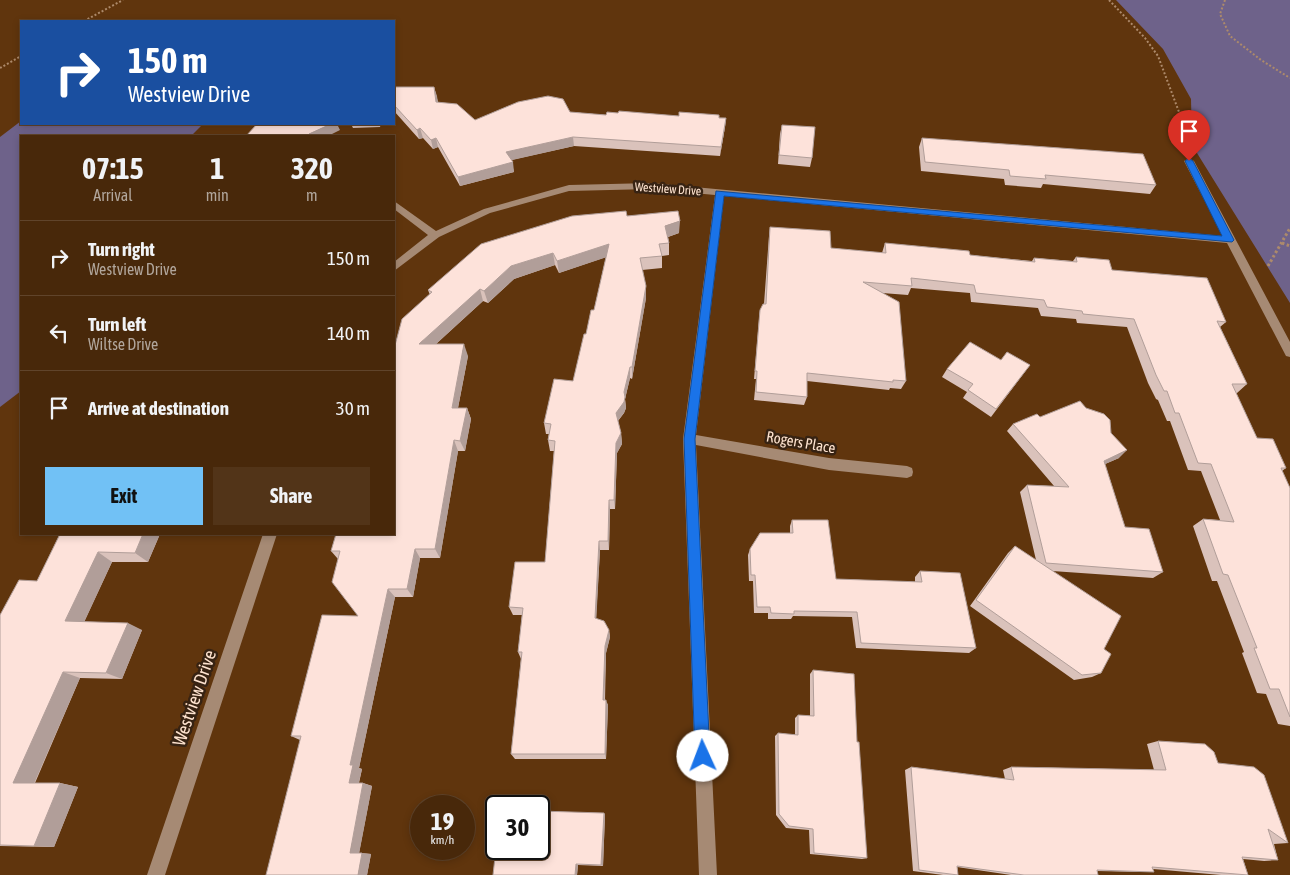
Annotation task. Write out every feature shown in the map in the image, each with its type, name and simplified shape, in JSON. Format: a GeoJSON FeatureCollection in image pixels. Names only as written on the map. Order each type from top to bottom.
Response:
{"type":"FeatureCollection","features":[{"type":"Feature","properties":{"kind":"street"},"geometry":{"type":"LineString","coordinates":[[1189,161],[1290,353]]}},
{"type":"Feature","properties":{"kind":"street","name":"Westview Drive"},"geometry":{"type":"LineString","coordinates":[[395,266],[435,235],[487,211],[569,188],[651,186],[1229,240]]}},
{"type":"Feature","properties":{"kind":"street"},"geometry":{"type":"LineString","coordinates":[[708,875],[689,439],[720,193]]}},
{"type":"Feature","properties":{"kind":"street"},"geometry":{"type":"LineString","coordinates":[[395,205],[435,235]]}},
{"type":"Feature","properties":{"kind":"street","name":"Rogers Place"},"geometry":{"type":"LineString","coordinates":[[689,439],[829,464],[907,472]]}},
{"type":"Feature","properties":{"kind":"street","name":"Westview Drive"},"geometry":{"type":"LineString","coordinates":[[156,875],[270,535]]}},
{"type":"Feature","properties":{"kind":"path"},"geometry":{"type":"LineString","coordinates":[[86,20],[123,0]]}},
{"type":"Feature","properties":{"kind":"path"},"geometry":{"type":"LineString","coordinates":[[1109,0],[1145,38],[1158,56],[1182,120],[1189,161]]}},
{"type":"Feature","properties":{"kind":"path"},"geometry":{"type":"LineString","coordinates":[[1225,0],[1220,14],[1230,36],[1261,60],[1290,78]]}},
{"type":"Feature","properties":{"kind":"path"},"geometry":{"type":"LineString","coordinates":[[0,68],[20,57]]}},
{"type":"Feature","properties":{"kind":"path"},"geometry":{"type":"LineString","coordinates":[[1256,289],[1290,228]]}},
{"type":"Feature","properties":{"kind":"path"},"geometry":{"type":"LineString","coordinates":[[1282,243],[1290,246]]}},
{"type":"Feature","properties":{"kind":"shaded area"},"geometry":{"type":"Polygon","coordinates":[[[1116,0],[1290,0],[1290,303],[1192,145],[1191,99],[1163,49],[1116,0]]]}},
{"type":"Feature","properties":{"kind":"shaded area"},"geometry":{"type":"Polygon","coordinates":[[[20,122],[20,125],[202,125],[192,135],[20,135],[20,392],[0,407],[0,137],[20,122]]]}},
{"type":"Feature","properties":{"kind":"building"},"geometry":{"type":"Polygon","coordinates":[[[395,87],[434,87],[436,102],[457,104],[475,120],[518,102],[548,96],[563,99],[570,112],[606,115],[607,112],[618,113],[619,111],[679,116],[679,112],[719,115],[719,118],[726,118],[721,147],[573,137],[506,152],[513,162],[458,177],[436,138],[431,140],[420,128],[417,130],[395,106],[395,87]]]}},
{"type":"Feature","properties":{"kind":"building"},"geometry":{"type":"Polygon","coordinates":[[[256,125],[329,125],[308,135],[247,135],[256,125]]]}},
{"type":"Feature","properties":{"kind":"building"},"geometry":{"type":"Polygon","coordinates":[[[782,125],[815,127],[812,158],[779,155],[782,125]]]}},
{"type":"Feature","properties":{"kind":"building"},"geometry":{"type":"Polygon","coordinates":[[[922,138],[1143,154],[1156,185],[1045,175],[1046,179],[1010,176],[1009,170],[925,162],[922,138]]]}},
{"type":"Feature","properties":{"kind":"building"},"geometry":{"type":"Polygon","coordinates":[[[626,211],[627,216],[678,211],[680,221],[665,226],[669,243],[659,244],[662,256],[640,258],[646,286],[632,367],[630,367],[624,392],[624,402],[616,413],[621,433],[616,443],[614,500],[609,500],[608,541],[599,541],[595,618],[604,621],[609,630],[605,646],[603,700],[606,700],[605,754],[511,754],[522,652],[518,652],[523,608],[509,607],[515,562],[545,562],[555,441],[548,440],[551,424],[544,423],[554,379],[573,381],[591,310],[594,310],[609,244],[557,261],[553,253],[511,266],[484,291],[480,289],[419,344],[464,344],[452,408],[467,408],[460,441],[454,440],[435,549],[415,549],[407,589],[388,589],[350,765],[353,765],[349,783],[363,783],[350,853],[362,853],[358,875],[266,875],[301,736],[291,736],[322,615],[358,616],[332,582],[340,551],[331,551],[336,535],[395,535],[395,345],[402,319],[432,292],[428,290],[481,244],[572,216],[626,211]]]}},
{"type":"Feature","properties":{"kind":"building"},"geometry":{"type":"Polygon","coordinates":[[[770,227],[830,231],[831,248],[886,253],[885,243],[969,251],[970,255],[1035,262],[1034,258],[1077,262],[1076,257],[1109,260],[1112,270],[1207,278],[1226,322],[1217,321],[1247,384],[1232,384],[1257,438],[1273,439],[1286,468],[1281,468],[1290,488],[1290,717],[1279,689],[1270,689],[1254,648],[1257,648],[1228,575],[1223,574],[1203,519],[1234,522],[1211,464],[1198,463],[1179,413],[1175,413],[1167,391],[1164,391],[1156,375],[1134,319],[1083,314],[1082,311],[1047,307],[1044,300],[976,293],[974,285],[911,278],[912,286],[863,282],[899,302],[906,381],[893,380],[893,382],[807,373],[807,397],[756,392],[757,371],[755,371],[760,310],[763,304],[766,304],[770,227]]]}},
{"type":"Feature","properties":{"kind":"building"},"geometry":{"type":"Polygon","coordinates":[[[970,342],[1001,360],[1007,352],[1030,365],[996,409],[968,390],[973,384],[947,369],[970,342]]]}},
{"type":"Feature","properties":{"kind":"building"},"geometry":{"type":"Polygon","coordinates":[[[1080,401],[1086,408],[1104,414],[1110,420],[1111,433],[1127,450],[1104,461],[1125,527],[1149,529],[1163,572],[1046,563],[1027,485],[1069,487],[1013,424],[1037,414],[1040,417],[1080,401]]]}},
{"type":"Feature","properties":{"kind":"building"},"geometry":{"type":"Polygon","coordinates":[[[792,520],[828,520],[836,579],[922,582],[920,571],[960,573],[976,648],[861,643],[857,612],[794,611],[794,614],[771,613],[770,607],[757,607],[755,575],[751,575],[750,549],[760,533],[793,533],[792,520]]]}},
{"type":"Feature","properties":{"kind":"building"},"geometry":{"type":"Polygon","coordinates":[[[60,535],[143,535],[135,553],[98,552],[65,621],[128,623],[106,673],[63,672],[13,783],[60,783],[34,846],[0,845],[0,615],[19,580],[37,581],[60,535]]]}},
{"type":"Feature","properties":{"kind":"building"},"geometry":{"type":"Polygon","coordinates":[[[1015,546],[1121,616],[1104,649],[1111,654],[1101,673],[1082,675],[976,600],[1015,546]]]}},
{"type":"Feature","properties":{"kind":"building"},"geometry":{"type":"Polygon","coordinates":[[[813,670],[854,674],[857,742],[859,742],[867,858],[814,853],[813,829],[789,826],[779,814],[778,733],[798,735],[798,715],[814,716],[813,670]]]}},
{"type":"Feature","properties":{"kind":"building"},"geometry":{"type":"Polygon","coordinates":[[[1158,741],[1205,744],[1214,752],[1218,763],[1254,767],[1264,775],[1288,843],[1268,829],[1278,860],[1242,857],[1248,875],[1152,867],[1154,872],[1097,870],[1098,875],[1024,875],[957,866],[958,875],[919,870],[911,767],[1014,780],[1011,767],[1166,770],[1158,741]]]}},
{"type":"Feature","properties":{"kind":"building"},"geometry":{"type":"Polygon","coordinates":[[[550,811],[604,813],[601,865],[576,864],[575,875],[493,875],[495,860],[550,860],[550,811]]]}},
{"type":"Feature","properties":{"kind":"route"},"geometry":{"type":"LineString","coordinates":[[703,756],[689,439],[720,193],[1229,240],[1189,161]]}}]}
